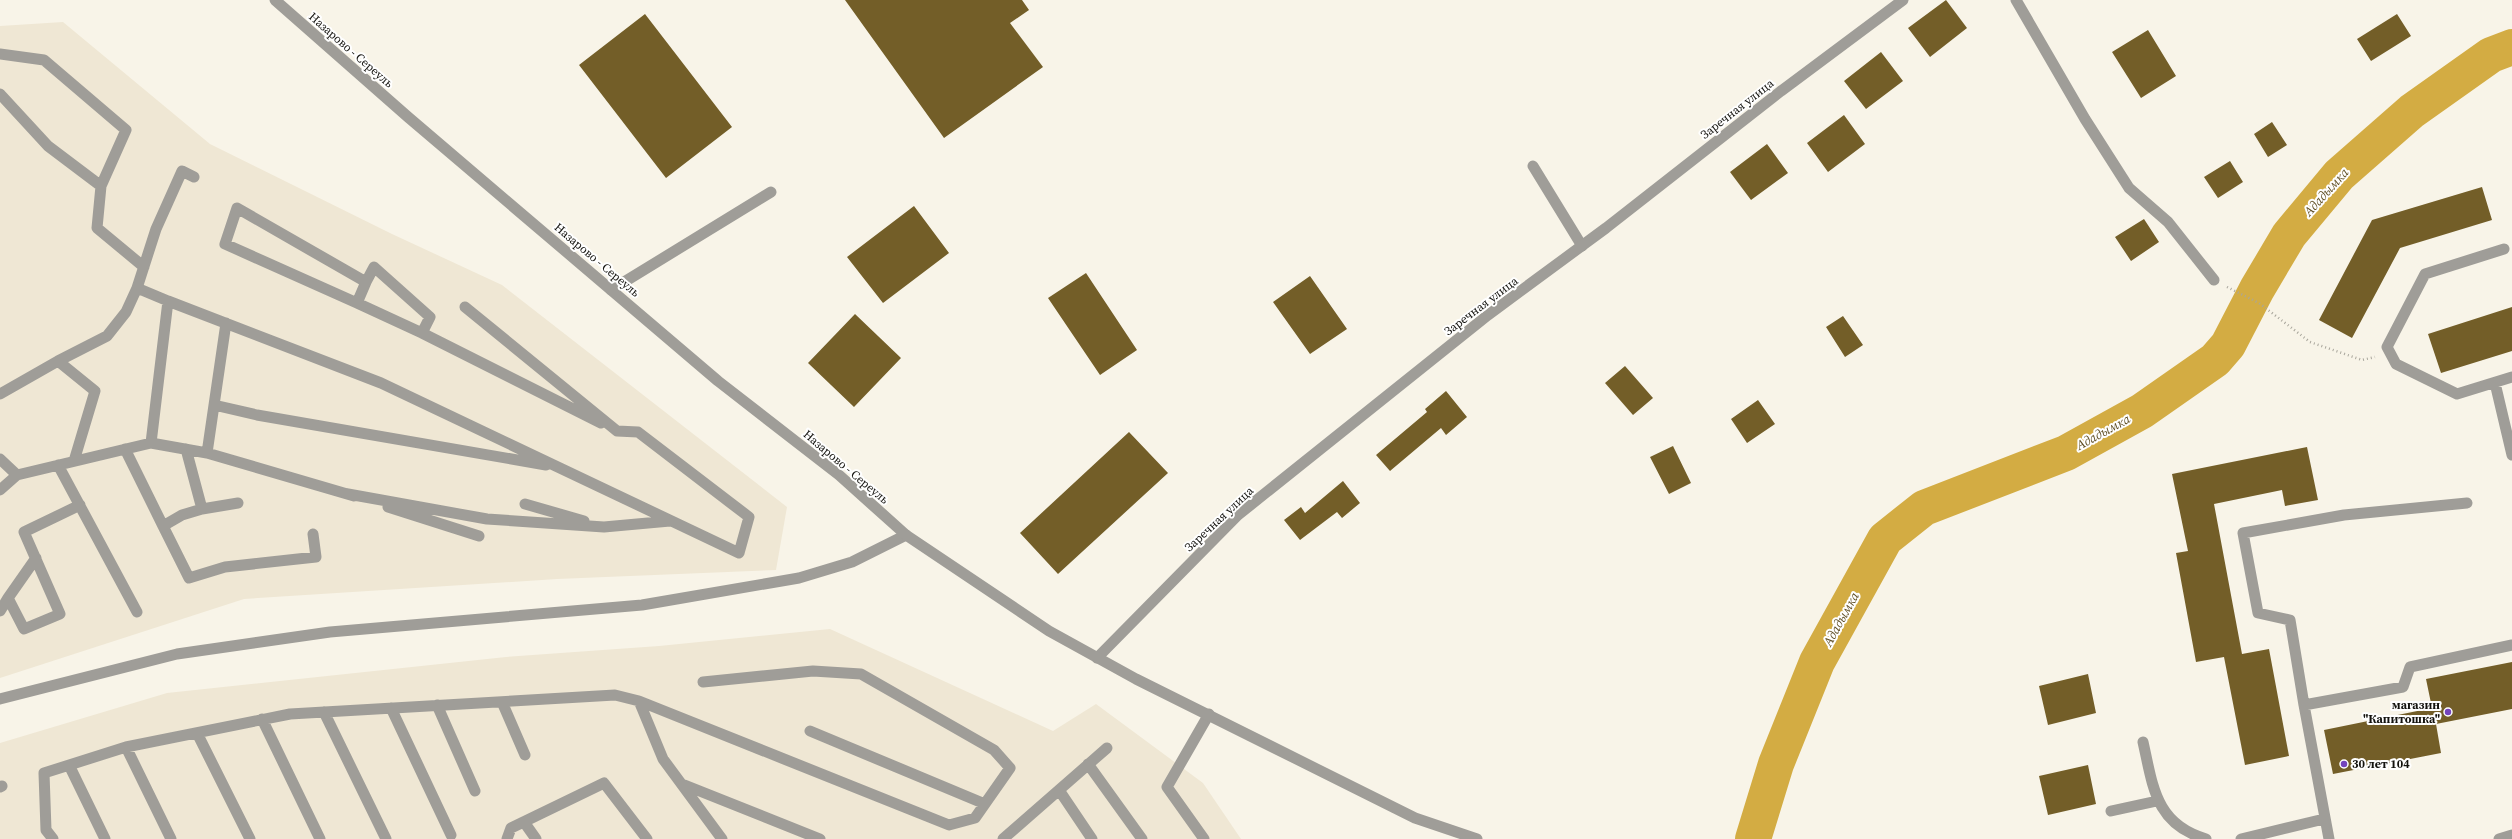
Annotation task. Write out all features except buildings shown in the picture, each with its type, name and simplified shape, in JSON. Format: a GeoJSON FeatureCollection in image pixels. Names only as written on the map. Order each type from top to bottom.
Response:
{"type":"FeatureCollection","features":[{"type":"Feature","properties":{"kind":"street","name":"Назарово - Сереуль"},"geometry":{"type":"LineString","coordinates":[[275,0],[718,381],[839,476],[906,535],[1049,631],[1097,658],[1415,818],[1477,839]]}},
{"type":"Feature","properties":{"kind":"street","name":"Заречная улица"},"geometry":{"type":"LineString","coordinates":[[1097,658],[1238,515],[1488,315],[1582,246],[1781,91],[1902,0]]}},
{"type":"Feature","properties":{"kind":"street"},"geometry":{"type":"LineString","coordinates":[[2016,0],[2085,118],[2129,188],[2168,222],[2214,280]]}},
{"type":"Feature","properties":{"kind":"street"},"geometry":{"type":"LineString","coordinates":[[0,54],[44,60],[126,130],[101,186],[97,228],[144,267]]}},
{"type":"Feature","properties":{"kind":"street"},"geometry":{"type":"LineString","coordinates":[[0,94],[48,146],[101,186]]}},
{"type":"Feature","properties":{"kind":"street"},"geometry":{"type":"LineString","coordinates":[[1533,166],[1582,246]]}},
{"type":"Feature","properties":{"kind":"street"},"geometry":{"type":"LineString","coordinates":[[0,394],[58,361],[107,336],[126,312],[137,288],[156,229],[182,171],[194,177]]}},
{"type":"Feature","properties":{"kind":"street"},"geometry":{"type":"LineString","coordinates":[[611,290],[771,192]]}},
{"type":"Feature","properties":{"kind":"street"},"geometry":{"type":"LineString","coordinates":[[137,288],[381,383],[561,467],[739,553],[750,517],[638,432],[617,430],[422,334],[225,244],[237,208],[366,282]]}},
{"type":"Feature","properties":{"kind":"street"},"geometry":{"type":"LineString","coordinates":[[2504,250],[2425,274],[2387,347],[2396,364],[2457,394],[2512,377]]}},
{"type":"Feature","properties":{"kind":"street"},"geometry":{"type":"LineString","coordinates":[[357,304],[374,267],[430,317],[422,334]]}},
{"type":"Feature","properties":{"kind":"street"},"geometry":{"type":"LineString","coordinates":[[151,443],[168,300]]}},
{"type":"Feature","properties":{"kind":"street"},"geometry":{"type":"LineString","coordinates":[[465,307],[617,430]]}},
{"type":"Feature","properties":{"kind":"street"},"geometry":{"type":"LineString","coordinates":[[207,453],[226,323]]}},
{"type":"Feature","properties":{"kind":"street"},"geometry":{"type":"LineString","coordinates":[[58,361],[95,391],[74,461]]}},
{"type":"Feature","properties":{"kind":"street"},"geometry":{"type":"LineString","coordinates":[[2495,383],[2512,455]]}},
{"type":"Feature","properties":{"kind":"street"},"geometry":{"type":"LineString","coordinates":[[214,404],[258,415],[561,467]]}},
{"type":"Feature","properties":{"kind":"street"},"geometry":{"type":"LineString","coordinates":[[0,490],[17,475],[151,443],[207,453],[348,494],[478,536]]}},
{"type":"Feature","properties":{"kind":"street"},"geometry":{"type":"LineString","coordinates":[[125,449],[189,578],[225,567],[316,557],[313,534]]}},
{"type":"Feature","properties":{"kind":"street"},"geometry":{"type":"LineString","coordinates":[[186,449],[202,509]]}},
{"type":"Feature","properties":{"kind":"street"},"geometry":{"type":"LineString","coordinates":[[0,459],[17,475]]}},
{"type":"Feature","properties":{"kind":"street"},"geometry":{"type":"LineString","coordinates":[[58,465],[137,612]]}},
{"type":"Feature","properties":{"kind":"street"},"geometry":{"type":"LineString","coordinates":[[348,494],[487,519],[604,527],[671,521]]}},
{"type":"Feature","properties":{"kind":"street"},"geometry":{"type":"LineString","coordinates":[[163,526],[182,515],[202,509],[238,503]]}},
{"type":"Feature","properties":{"kind":"street"},"geometry":{"type":"LineString","coordinates":[[2328,839],[2290,620],[2258,613],[2243,533],[2344,515],[2467,503]]}},
{"type":"Feature","properties":{"kind":"street"},"geometry":{"type":"LineString","coordinates":[[526,504],[604,527]]}},
{"type":"Feature","properties":{"kind":"street"},"geometry":{"type":"LineString","coordinates":[[8,598],[24,628],[60,614],[24,532],[80,505]]}},
{"type":"Feature","properties":{"kind":"street"},"geometry":{"type":"LineString","coordinates":[[0,699],[177,654],[330,632],[642,605],[799,578],[852,562],[906,535]]}},
{"type":"Feature","properties":{"kind":"street"},"geometry":{"type":"LineString","coordinates":[[0,611],[36,558]]}},
{"type":"Feature","properties":{"kind":"street"},"geometry":{"type":"LineString","coordinates":[[2304,706],[2404,687],[2410,667],[2512,645]]}},
{"type":"Feature","properties":{"kind":"street"},"geometry":{"type":"LineString","coordinates":[[53,839],[46,830],[44,773],[126,747],[290,714],[615,695],[639,701],[949,825],[975,818],[1010,768],[994,750],[861,674],[813,670],[703,682]]}},
{"type":"Feature","properties":{"kind":"street"},"geometry":{"type":"LineString","coordinates":[[639,701],[663,759],[722,839]]}},
{"type":"Feature","properties":{"kind":"street"},"geometry":{"type":"LineString","coordinates":[[502,702],[525,755]]}},
{"type":"Feature","properties":{"kind":"street"},"geometry":{"type":"LineString","coordinates":[[437,705],[475,791]]}},
{"type":"Feature","properties":{"kind":"street"},"geometry":{"type":"LineString","coordinates":[[391,708],[452,835]]}},
{"type":"Feature","properties":{"kind":"street"},"geometry":{"type":"LineString","coordinates":[[324,712],[386,839]]}},
{"type":"Feature","properties":{"kind":"street"},"geometry":{"type":"LineString","coordinates":[[1204,839],[1166,787],[1209,714]]}},
{"type":"Feature","properties":{"kind":"street"},"geometry":{"type":"LineString","coordinates":[[262,720],[320,839]]}},
{"type":"Feature","properties":{"kind":"street"},"geometry":{"type":"LineString","coordinates":[[810,731],[985,804]]}},
{"type":"Feature","properties":{"kind":"street"},"geometry":{"type":"LineString","coordinates":[[197,733],[250,839]]}},
{"type":"Feature","properties":{"kind":"street"},"geometry":{"type":"LineString","coordinates":[[2143,742],[2157,801],[2166,813],[2184,829],[2206,839]]}},
{"type":"Feature","properties":{"kind":"street"},"geometry":{"type":"LineString","coordinates":[[126,747],[171,839]]}},
{"type":"Feature","properties":{"kind":"street"},"geometry":{"type":"LineString","coordinates":[[1003,839],[1107,748]]}},
{"type":"Feature","properties":{"kind":"street"},"geometry":{"type":"LineString","coordinates":[[1088,764],[1142,839]]}},
{"type":"Feature","properties":{"kind":"street"},"geometry":{"type":"LineString","coordinates":[[69,765],[105,839]]}},
{"type":"Feature","properties":{"kind":"street"},"geometry":{"type":"LineString","coordinates":[[507,839],[511,828],[604,782],[647,839]]}},
{"type":"Feature","properties":{"kind":"street"},"geometry":{"type":"LineString","coordinates":[[681,783],[820,839]]}},
{"type":"Feature","properties":{"kind":"street"},"geometry":{"type":"LineString","coordinates":[[1059,790],[1092,839]]}},
{"type":"Feature","properties":{"kind":"street"},"geometry":{"type":"LineString","coordinates":[[2112,811],[2157,801]]}},
{"type":"Feature","properties":{"kind":"street"},"geometry":{"type":"LineString","coordinates":[[2241,839],[2324,819]]}},
{"type":"Feature","properties":{"kind":"street"},"geometry":{"type":"LineString","coordinates":[[524,822],[536,839]]}},
{"type":"Feature","properties":{"kind":"street"},"geometry":{"type":"LineString","coordinates":[[2500,839],[2512,835]]}},
{"type":"Feature","properties":{"kind":"path"},"geometry":{"type":"LineString","coordinates":[[2241,294],[2259,303],[2310,342],[2362,360],[2390,354]]}},
{"type":"Feature","properties":{"kind":"shaded area"},"geometry":{"type":"Polygon","coordinates":[[[63,22],[210,144],[392,234],[502,285],[787,507],[776,570],[557,579],[244,599],[0,678],[0,26],[63,22]]]}},
{"type":"Feature","properties":{"kind":"shaded area"},"geometry":{"type":"Polygon","coordinates":[[[830,629],[1053,731],[1096,704],[1203,783],[1241,839],[0,839],[0,743],[167,693],[506,657],[659,646],[830,629]]]}},
{"type":"Feature","properties":{"kind":"waterway","name":"Ададымка"},"geometry":{"type":"LineString","coordinates":[[1753,839],[1776,764],[1817,662],[1885,539],[1924,508],[2066,453],[2142,411],[2215,360],[2228,345],[2257,289],[2289,235],[2339,175],[2412,111],[2491,55],[2512,47]]}},
{"type":"Feature","properties":{"kind":"place","name":"магазин \"Капитошка\""},"geometry":{"type":"Point","coordinates":[2448,712]}},
{"type":"Feature","properties":{"kind":"place","name":"30 лет 104"},"geometry":{"type":"Point","coordinates":[2344,764]}}]}
